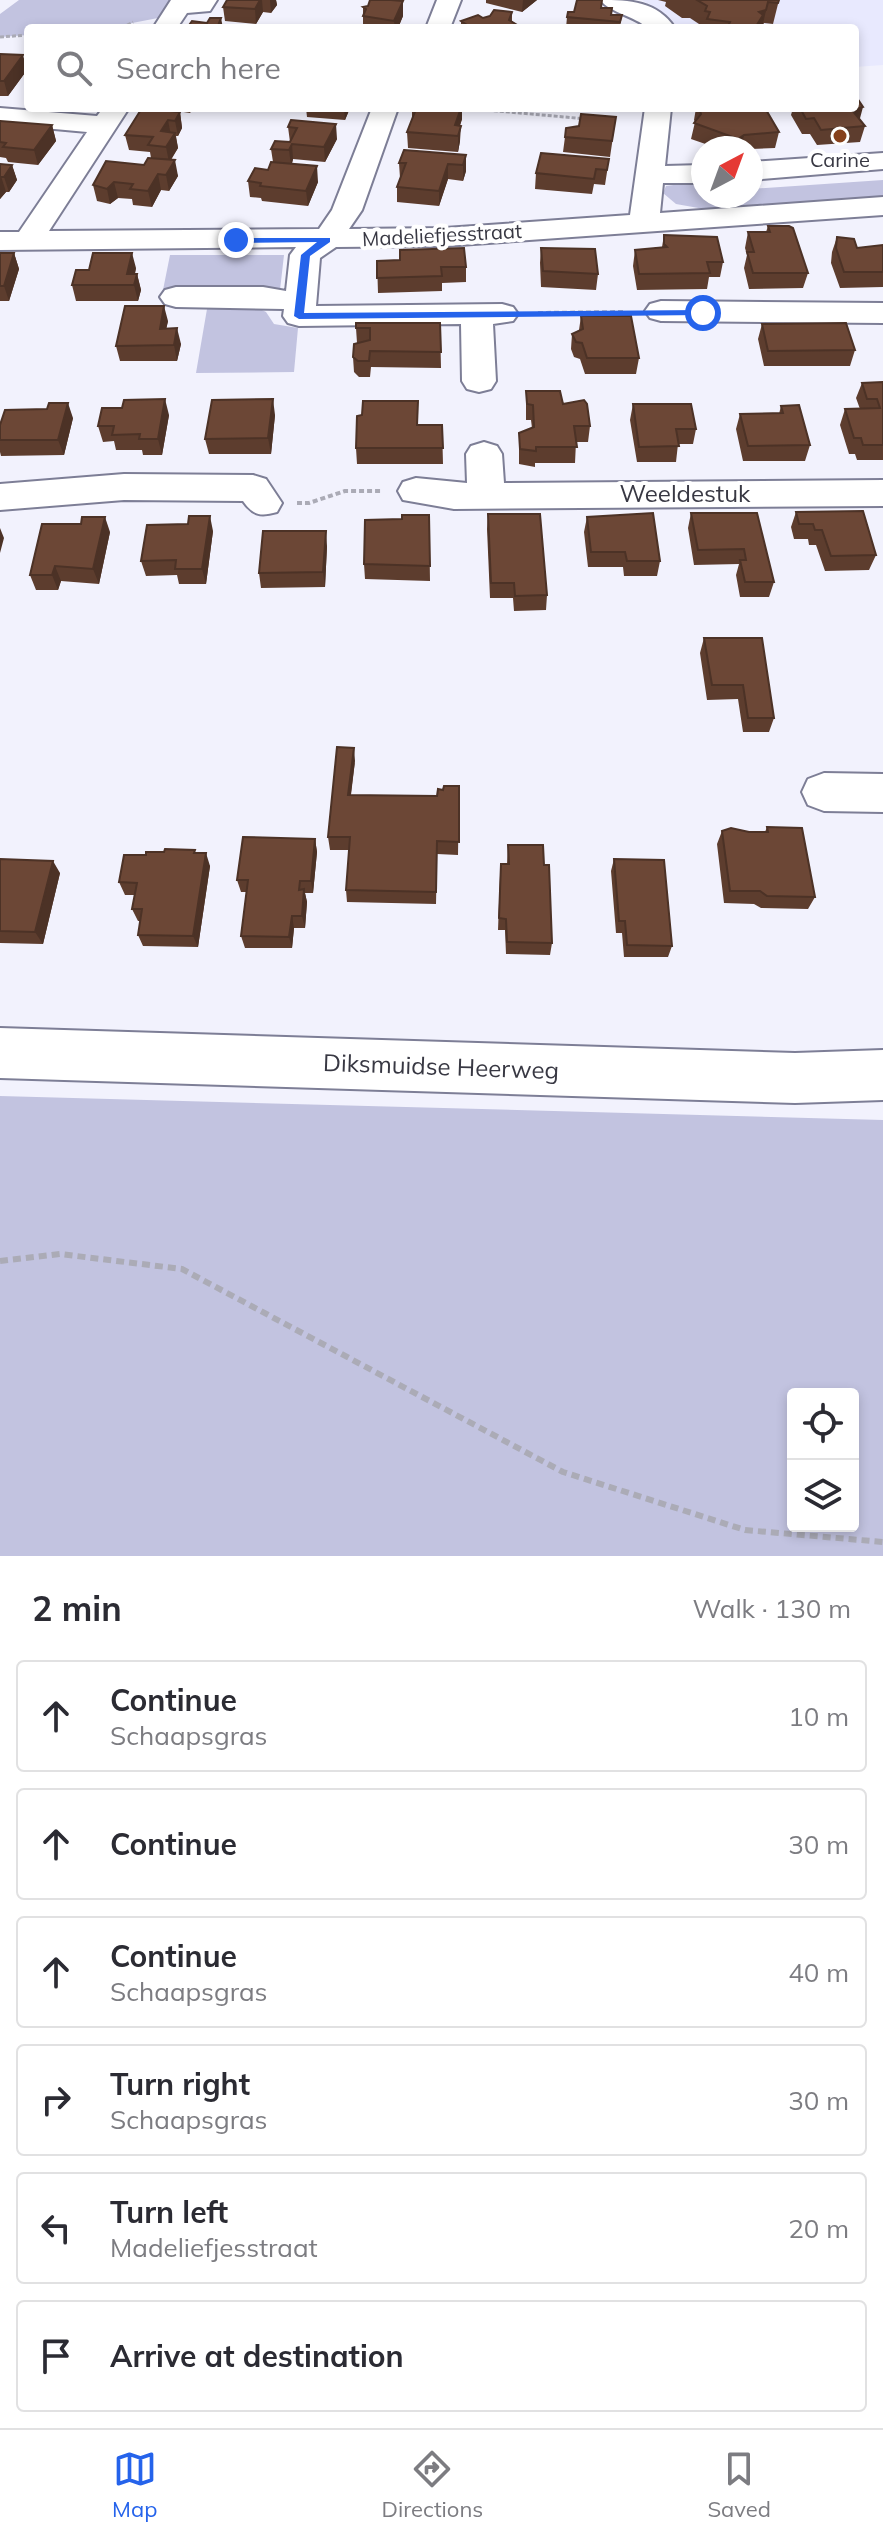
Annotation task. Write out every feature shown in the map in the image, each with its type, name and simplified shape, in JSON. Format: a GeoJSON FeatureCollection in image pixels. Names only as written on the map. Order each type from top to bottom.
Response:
{"type":"FeatureCollection","features":[{"type":"Feature","properties":{"kind":"street"},"geometry":{"type":"LineString","coordinates":[[168,24],[180,5],[201,6],[205,0]]}},
{"type":"Feature","properties":{"kind":"street"},"geometry":{"type":"LineString","coordinates":[[440,24],[449,0]]}},
{"type":"Feature","properties":{"kind":"street"},"geometry":{"type":"LineString","coordinates":[[612,0],[644,12],[658,24]]}},
{"type":"Feature","properties":{"kind":"street"},"geometry":{"type":"LineString","coordinates":[[384,112],[347,210],[326,240],[305,255],[299,316],[490,314],[479,381]]}},
{"type":"Feature","properties":{"kind":"street"},"geometry":{"type":"LineString","coordinates":[[0,116],[110,116]]}},
{"type":"Feature","properties":{"kind":"street"},"geometry":{"type":"LineString","coordinates":[[14,241],[110,116]]}},
{"type":"Feature","properties":{"kind":"street"},"geometry":{"type":"LineString","coordinates":[[644,223],[657,116]]}},
{"type":"Feature","properties":{"kind":"street"},"geometry":{"type":"LineString","coordinates":[[763,170],[883,161]]}},
{"type":"Feature","properties":{"kind":"street"},"geometry":{"type":"LineString","coordinates":[[648,175],[691,174]]}},
{"type":"Feature","properties":{"kind":"street","name":"Madeliefjesstraat"},"geometry":{"type":"LineString","coordinates":[[14,241],[445,237],[883,206]]}},
{"type":"Feature","properties":{"kind":"street"},"geometry":{"type":"LineString","coordinates":[[176,297],[263,297],[300,302]]}},
{"type":"Feature","properties":{"kind":"street"},"geometry":{"type":"LineString","coordinates":[[661,311],[704,324],[883,313]]}},
{"type":"Feature","properties":{"kind":"street"},"geometry":{"type":"LineString","coordinates":[[484,454],[486,496]]}},
{"type":"Feature","properties":{"kind":"street"},"geometry":{"type":"LineString","coordinates":[[0,497],[124,487],[253,488],[264,503]]}},
{"type":"Feature","properties":{"kind":"street","name":"Weeldestuk"},"geometry":{"type":"LineString","coordinates":[[416,491],[486,496],[883,493]]}},
{"type":"Feature","properties":{"kind":"street"},"geometry":{"type":"LineString","coordinates":[[824,792],[883,793]]}},
{"type":"Feature","properties":{"kind":"street","name":"Diksmuidse Heerweg"},"geometry":{"type":"LineString","coordinates":[[0,1053],[795,1078],[883,1075]]}},
{"type":"Feature","properties":{"kind":"path"},"geometry":{"type":"LineString","coordinates":[[0,37],[24,35]]}},
{"type":"Feature","properties":{"kind":"path"},"geometry":{"type":"LineString","coordinates":[[560,112],[657,116]]}},
{"type":"Feature","properties":{"kind":"path"},"geometry":{"type":"LineString","coordinates":[[490,314],[661,311]]}},
{"type":"Feature","properties":{"kind":"path"},"geometry":{"type":"LineString","coordinates":[[264,503],[309,503],[345,491],[416,491]]}},
{"type":"Feature","properties":{"kind":"path"},"geometry":{"type":"LineString","coordinates":[[0,1261],[60,1254],[182,1269],[563,1472],[745,1530],[883,1542]]}},
{"type":"Feature","properties":{"kind":"shaded area"},"geometry":{"type":"Polygon","coordinates":[[[19,0],[170,0],[158,18],[127,24],[24,24],[24,35],[0,37],[0,14],[19,0]]]}},
{"type":"Feature","properties":{"kind":"shaded area"},"geometry":{"type":"Polygon","coordinates":[[[642,0],[883,0],[883,65],[859,67],[859,24],[675,24],[642,0]]]}},
{"type":"Feature","properties":{"kind":"shaded area"},"geometry":{"type":"Polygon","coordinates":[[[883,180],[883,196],[763,205],[763,188],[883,180]]]}},
{"type":"Feature","properties":{"kind":"shaded area"},"geometry":{"type":"Polygon","coordinates":[[[691,183],[691,207],[676,204],[663,193],[666,186],[691,183]]]}},
{"type":"Feature","properties":{"kind":"shaded area"},"geometry":{"type":"Polygon","coordinates":[[[170,255],[284,255],[280,290],[163,290],[170,255]]]}},
{"type":"Feature","properties":{"kind":"shaded area"},"geometry":{"type":"Polygon","coordinates":[[[258,308],[266,312],[274,324],[298,328],[294,372],[196,373],[207,309],[258,308]]]}},
{"type":"Feature","properties":{"kind":"shaded area"},"geometry":{"type":"Polygon","coordinates":[[[0,1096],[883,1120],[883,1556],[0,1556],[0,1096]]]}},
{"type":"Feature","properties":{"kind":"building"},"geometry":{"type":"Polygon","coordinates":[[[227,0],[260,0],[255,9],[223,7],[227,0]]]}},
{"type":"Feature","properties":{"kind":"building"},"geometry":{"type":"Polygon","coordinates":[[[370,0],[403,1],[394,21],[363,16],[366,9],[363,7],[368,6],[370,0]]]}},
{"type":"Feature","properties":{"kind":"building"},"geometry":{"type":"Polygon","coordinates":[[[577,0],[602,0],[601,8],[612,8],[611,15],[622,15],[620,22],[567,17],[568,12],[574,12],[577,0]]]}},
{"type":"Feature","properties":{"kind":"building"},"geometry":{"type":"Polygon","coordinates":[[[697,0],[779,0],[778,3],[768,2],[766,10],[759,12],[763,15],[757,24],[729,24],[707,19],[710,12],[705,11],[707,6],[697,0]]]}},
{"type":"Feature","properties":{"kind":"building"},"geometry":{"type":"Polygon","coordinates":[[[494,10],[512,12],[509,20],[516,24],[466,24],[461,21],[478,15],[483,18],[490,16],[494,10]]]}},
{"type":"Feature","properties":{"kind":"building"},"geometry":{"type":"Polygon","coordinates":[[[210,18],[221,18],[219,24],[190,24],[192,21],[207,23],[210,18]]]}},
{"type":"Feature","properties":{"kind":"building"},"geometry":{"type":"Polygon","coordinates":[[[0,54],[23,55],[4,81],[0,81],[0,54]]]}},
{"type":"Feature","properties":{"kind":"building"},"geometry":{"type":"Polygon","coordinates":[[[139,112],[180,112],[175,121],[168,120],[161,131],[175,133],[166,147],[148,145],[153,137],[125,135],[139,112]]]}},
{"type":"Feature","properties":{"kind":"building"},"geometry":{"type":"Polygon","coordinates":[[[415,112],[460,112],[455,125],[461,126],[458,136],[407,132],[415,112]]]}},
{"type":"Feature","properties":{"kind":"building"},"geometry":{"type":"Polygon","coordinates":[[[700,112],[767,112],[779,132],[730,136],[694,123],[700,112]]]}},
{"type":"Feature","properties":{"kind":"building"},"geometry":{"type":"Polygon","coordinates":[[[802,112],[854,112],[865,126],[821,130],[814,118],[806,119],[802,112]]]}},
{"type":"Feature","properties":{"kind":"building"},"geometry":{"type":"Polygon","coordinates":[[[581,114],[616,117],[612,141],[565,137],[566,128],[579,126],[581,114]]]}},
{"type":"Feature","properties":{"kind":"building"},"geometry":{"type":"Polygon","coordinates":[[[291,120],[336,124],[324,147],[292,144],[289,150],[271,149],[275,141],[290,142],[297,128],[288,127],[291,120]]]}},
{"type":"Feature","properties":{"kind":"building"},"geometry":{"type":"Polygon","coordinates":[[[0,121],[52,125],[34,150],[3,147],[6,143],[0,142],[0,121]]]}},
{"type":"Feature","properties":{"kind":"building"},"geometry":{"type":"Polygon","coordinates":[[[404,150],[466,155],[463,165],[448,164],[439,191],[397,187],[406,163],[399,163],[404,150]]]}},
{"type":"Feature","properties":{"kind":"building"},"geometry":{"type":"Polygon","coordinates":[[[541,153],[609,159],[607,170],[596,169],[594,179],[536,173],[541,153]]]}},
{"type":"Feature","properties":{"kind":"building"},"geometry":{"type":"Polygon","coordinates":[[[148,158],[175,160],[166,175],[158,174],[148,191],[130,189],[133,184],[114,182],[107,189],[93,185],[106,161],[144,165],[148,158]]]}},
{"type":"Feature","properties":{"kind":"building"},"geometry":{"type":"Polygon","coordinates":[[[271,162],[317,166],[306,191],[260,186],[261,183],[248,181],[255,168],[268,170],[271,162]]]}},
{"type":"Feature","properties":{"kind":"building"},"geometry":{"type":"Polygon","coordinates":[[[0,164],[12,165],[4,177],[0,177],[0,164]]]}},
{"type":"Feature","properties":{"kind":"building"},"geometry":{"type":"Polygon","coordinates":[[[768,226],[793,228],[808,273],[753,273],[747,252],[754,252],[748,232],[770,232],[768,226]]]}},
{"type":"Feature","properties":{"kind":"building"},"geometry":{"type":"Polygon","coordinates":[[[664,235],[717,237],[723,262],[707,262],[710,273],[639,274],[635,250],[667,247],[664,235]]]}},
{"type":"Feature","properties":{"kind":"building"},"geometry":{"type":"Polygon","coordinates":[[[837,237],[854,239],[857,248],[883,245],[883,272],[844,272],[836,248],[837,237]]]}},
{"type":"Feature","properties":{"kind":"building"},"geometry":{"type":"Polygon","coordinates":[[[464,248],[466,267],[441,267],[442,276],[377,278],[377,261],[400,260],[400,250],[464,248]]]}},
{"type":"Feature","properties":{"kind":"building"},"geometry":{"type":"Polygon","coordinates":[[[541,248],[595,249],[598,274],[543,271],[541,248]]]}},
{"type":"Feature","properties":{"kind":"building"},"geometry":{"type":"Polygon","coordinates":[[[0,253],[14,253],[4,286],[0,286],[0,253]]]}},
{"type":"Feature","properties":{"kind":"building"},"geometry":{"type":"Polygon","coordinates":[[[93,253],[132,253],[127,274],[137,274],[134,285],[72,285],[76,270],[89,270],[93,253]]]}},
{"type":"Feature","properties":{"kind":"building"},"geometry":{"type":"Polygon","coordinates":[[[125,306],[164,306],[160,329],[177,328],[174,345],[116,346],[125,306]]]}},
{"type":"Feature","properties":{"kind":"building"},"geometry":{"type":"Polygon","coordinates":[[[581,316],[631,316],[639,358],[587,358],[582,343],[576,342],[572,334],[583,329],[581,316]]]}},
{"type":"Feature","properties":{"kind":"building"},"geometry":{"type":"Polygon","coordinates":[[[356,323],[440,323],[441,352],[370,351],[369,361],[358,361],[353,357],[354,344],[370,340],[370,328],[356,328],[356,323]]]}},
{"type":"Feature","properties":{"kind":"building"},"geometry":{"type":"Polygon","coordinates":[[[846,323],[855,350],[768,351],[762,324],[846,323]]]}},
{"type":"Feature","properties":{"kind":"building"},"geometry":{"type":"Polygon","coordinates":[[[883,382],[883,445],[863,445],[861,438],[854,438],[845,409],[880,408],[877,399],[867,399],[862,383],[883,382]]]}},
{"type":"Feature","properties":{"kind":"building"},"geometry":{"type":"Polygon","coordinates":[[[526,391],[560,391],[563,404],[584,400],[590,426],[574,426],[577,447],[536,447],[536,451],[520,449],[519,433],[534,427],[533,405],[527,404],[526,391]]]}},
{"type":"Feature","properties":{"kind":"building"},"geometry":{"type":"Polygon","coordinates":[[[165,399],[158,439],[139,439],[140,434],[112,435],[114,426],[98,426],[102,408],[122,408],[124,400],[165,399]]]}},
{"type":"Feature","properties":{"kind":"building"},"geometry":{"type":"Polygon","coordinates":[[[273,399],[268,438],[205,439],[212,400],[273,399]]]}},
{"type":"Feature","properties":{"kind":"building"},"geometry":{"type":"Polygon","coordinates":[[[363,401],[418,401],[417,425],[442,425],[443,448],[356,448],[357,416],[362,415],[363,401]]]}},
{"type":"Feature","properties":{"kind":"building"},"geometry":{"type":"Polygon","coordinates":[[[49,403],[68,403],[58,440],[0,440],[0,425],[5,410],[47,409],[49,403]]]}},
{"type":"Feature","properties":{"kind":"building"},"geometry":{"type":"Polygon","coordinates":[[[633,404],[691,404],[696,429],[676,429],[679,446],[639,447],[633,404]]]}},
{"type":"Feature","properties":{"kind":"building"},"geometry":{"type":"Polygon","coordinates":[[[799,405],[810,445],[748,446],[740,414],[783,413],[781,406],[799,405]]]}},
{"type":"Feature","properties":{"kind":"building"},"geometry":{"type":"Polygon","coordinates":[[[863,511],[876,555],[831,556],[822,530],[815,530],[813,524],[799,524],[796,512],[863,511]]]}},
{"type":"Feature","properties":{"kind":"building"},"geometry":{"type":"Polygon","coordinates":[[[653,513],[660,561],[627,561],[625,552],[591,552],[587,517],[653,513]]]}},
{"type":"Feature","properties":{"kind":"building"},"geometry":{"type":"Polygon","coordinates":[[[691,513],[757,513],[774,582],[745,582],[740,560],[746,560],[744,549],[698,550],[691,513]]]}},
{"type":"Feature","properties":{"kind":"building"},"geometry":{"type":"Polygon","coordinates":[[[488,514],[540,514],[547,595],[515,596],[514,583],[491,583],[488,514]]]}},
{"type":"Feature","properties":{"kind":"building"},"geometry":{"type":"Polygon","coordinates":[[[402,515],[429,515],[430,566],[364,564],[365,520],[402,519],[402,515]]]}},
{"type":"Feature","properties":{"kind":"building"},"geometry":{"type":"Polygon","coordinates":[[[189,516],[210,516],[202,569],[175,569],[176,560],[141,561],[147,525],[188,524],[189,516]]]}},
{"type":"Feature","properties":{"kind":"building"},"geometry":{"type":"Polygon","coordinates":[[[82,517],[105,517],[93,569],[55,566],[52,575],[30,575],[42,524],[81,524],[82,517]]]}},
{"type":"Feature","properties":{"kind":"building"},"geometry":{"type":"Polygon","coordinates":[[[263,531],[326,531],[323,572],[259,573],[263,531]]]}},
{"type":"Feature","properties":{"kind":"building"},"geometry":{"type":"Polygon","coordinates":[[[704,638],[762,638],[774,718],[748,718],[743,685],[712,685],[704,638]]]}},
{"type":"Feature","properties":{"kind":"building"},"geometry":{"type":"Polygon","coordinates":[[[337,747],[354,748],[348,795],[437,796],[438,789],[443,790],[444,786],[459,786],[459,842],[437,841],[436,892],[346,890],[350,837],[328,837],[337,747]]]}},
{"type":"Feature","properties":{"kind":"building"},"geometry":{"type":"Polygon","coordinates":[[[767,827],[802,828],[815,897],[730,891],[722,831],[731,828],[768,832],[767,827]]]}},
{"type":"Feature","properties":{"kind":"building"},"geometry":{"type":"Polygon","coordinates":[[[243,837],[315,839],[311,881],[300,881],[299,890],[304,889],[302,916],[292,916],[289,937],[241,936],[248,880],[237,880],[243,837]]]}},
{"type":"Feature","properties":{"kind":"building"},"geometry":{"type":"Polygon","coordinates":[[[508,845],[543,845],[544,865],[549,865],[552,943],[507,942],[506,919],[499,918],[501,864],[509,864],[508,845]]]}},
{"type":"Feature","properties":{"kind":"building"},"geometry":{"type":"Polygon","coordinates":[[[165,849],[206,853],[193,936],[138,935],[142,909],[132,909],[137,883],[119,882],[124,855],[146,855],[146,852],[164,852],[165,849]]]}},
{"type":"Feature","properties":{"kind":"building"},"geometry":{"type":"Polygon","coordinates":[[[0,859],[53,861],[35,932],[0,931],[0,859]]]}},
{"type":"Feature","properties":{"kind":"building"},"geometry":{"type":"Polygon","coordinates":[[[614,859],[664,860],[672,946],[627,945],[625,921],[619,921],[614,859]]]}},
{"type":"Feature","properties":{"kind":"place","name":"Carine"},"geometry":{"type":"Point","coordinates":[840,136]}},
{"type":"Feature","properties":{"kind":"route"},"geometry":{"type":"LineString","coordinates":[[236,240],[326,240],[305,255],[299,316],[703,313]]}}]}
